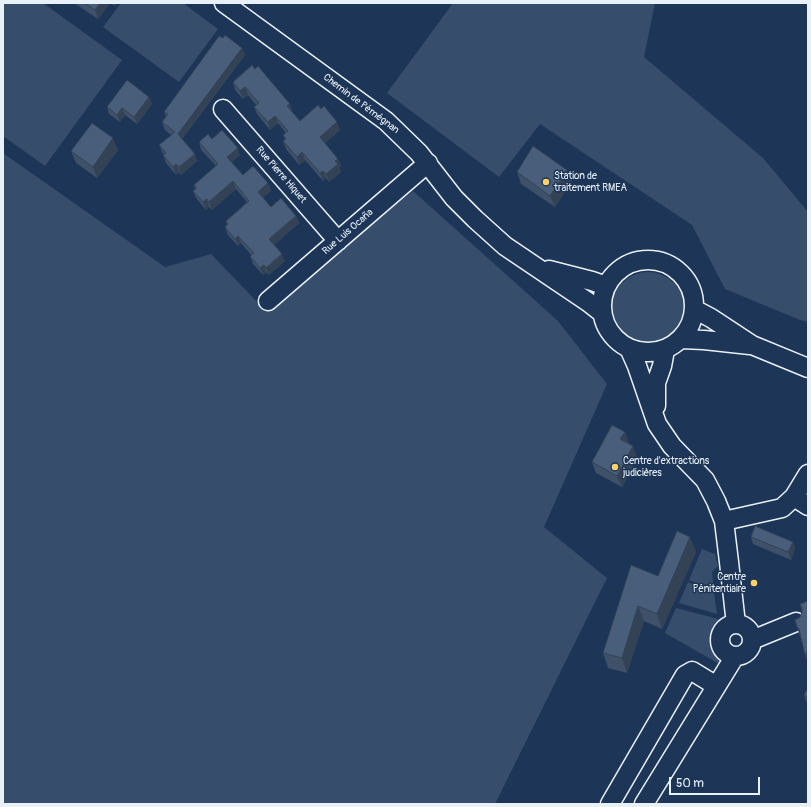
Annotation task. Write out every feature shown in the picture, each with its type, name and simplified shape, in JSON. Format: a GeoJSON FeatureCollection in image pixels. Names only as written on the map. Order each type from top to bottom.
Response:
{"type":"FeatureCollection","features":[{"type":"Feature","properties":{"kind":"street","name":"Chemin de Pémégnan"},"geometry":{"type":"LineString","coordinates":[[224,3],[386,121],[403,136],[428,163],[454,198],[505,246],[602,313]]}},
{"type":"Feature","properties":{"kind":"street","name":"Rue Pierre Hiquet"},"geometry":{"type":"LineString","coordinates":[[223,109],[338,241]]}},
{"type":"Feature","properties":{"kind":"street","name":"Rue Luis Ocaña"},"geometry":{"type":"LineString","coordinates":[[268,301],[428,163]]}},
{"type":"Feature","properties":{"kind":"street"},"geometry":{"type":"LineString","coordinates":[[652,260],[669,265],[683,276],[692,292],[694,309],[690,326],[681,339],[665,350],[646,353],[628,348],[616,340],[607,328],[602,313],[602,300],[606,286],[614,275],[625,266],[652,260]]}},
{"type":"Feature","properties":{"kind":"street","name":"Chemin de Pémégnan"},"geometry":{"type":"LineString","coordinates":[[536,267],[606,286]]}},
{"type":"Feature","properties":{"kind":"street"},"geometry":{"type":"LineString","coordinates":[[694,309],[711,318],[752,345],[808,368]]}},
{"type":"Feature","properties":{"kind":"street"},"geometry":{"type":"LineString","coordinates":[[681,339],[752,345]]}},
{"type":"Feature","properties":{"kind":"street"},"geometry":{"type":"LineString","coordinates":[[628,348],[637,366],[657,424],[672,446],[705,480],[724,521],[730,562],[736,624]]}},
{"type":"Feature","properties":{"kind":"street"},"geometry":{"type":"LineString","coordinates":[[657,424],[656,382],[662,366],[665,350]]}},
{"type":"Feature","properties":{"kind":"street"},"geometry":{"type":"LineString","coordinates":[[724,521],[782,508],[801,502],[808,474]]}},
{"type":"Feature","properties":{"kind":"street"},"geometry":{"type":"LineString","coordinates":[[752,640],[796,622]]}},
{"type":"Feature","properties":{"kind":"street"},"geometry":{"type":"LineString","coordinates":[[644,804],[735,656],[745,653],[752,645],[749,630],[741,624],[726,627],[720,637],[722,647],[725,651],[735,656]]}},
{"type":"Feature","properties":{"kind":"street"},"geometry":{"type":"LineString","coordinates":[[610,804],[685,675],[692,671],[710,682],[714,689]]}},
{"type":"Feature","properties":{"kind":"shaded area"},"geometry":{"type":"Polygon","coordinates":[[[3,3],[43,3],[122,60],[45,166],[3,136],[3,3]]]}},
{"type":"Feature","properties":{"kind":"shaded area"},"geometry":{"type":"Polygon","coordinates":[[[121,3],[183,3],[218,29],[179,82],[103,27],[121,3]]]}},
{"type":"Feature","properties":{"kind":"shaded area"},"geometry":{"type":"Polygon","coordinates":[[[453,3],[655,3],[644,57],[763,158],[808,212],[808,322],[725,289],[692,225],[540,124],[499,177],[387,93],[453,3]]]}},
{"type":"Feature","properties":{"kind":"shaded area"},"geometry":{"type":"Polygon","coordinates":[[[3,153],[165,267],[211,254],[264,309],[413,191],[558,321],[607,384],[544,527],[607,578],[495,804],[3,804],[3,153]]]}},
{"type":"Feature","properties":{"kind":"shaded area"},"geometry":{"type":"Polygon","coordinates":[[[648,272],[668,278],[678,288],[684,308],[678,328],[668,338],[648,344],[628,338],[618,328],[612,308],[618,288],[628,278],[648,272]]]}},
{"type":"Feature","properties":{"kind":"shaded area"},"geometry":{"type":"Polygon","coordinates":[[[702,549],[715,554],[718,566],[712,572],[714,590],[689,580],[702,549]]]}},
{"type":"Feature","properties":{"kind":"shaded area"},"geometry":{"type":"Polygon","coordinates":[[[688,582],[714,593],[717,614],[679,603],[688,582]]]}},
{"type":"Feature","properties":{"kind":"shaded area"},"geometry":{"type":"Polygon","coordinates":[[[676,608],[722,620],[714,638],[716,650],[725,661],[721,665],[665,633],[676,608]]]}},
{"type":"Feature","properties":{"kind":"building"},"geometry":{"type":"Polygon","coordinates":[[[85,3],[100,3],[95,10],[85,3]]]}},
{"type":"Feature","properties":{"kind":"building"},"geometry":{"type":"Polygon","coordinates":[[[225,35],[242,48],[178,134],[195,154],[179,167],[176,164],[173,167],[163,155],[166,153],[159,145],[175,132],[162,122],[168,114],[164,112],[219,36],[223,38],[225,35]]]}},
{"type":"Feature","properties":{"kind":"building"},"geometry":{"type":"Polygon","coordinates":[[[252,65],[255,69],[258,66],[290,104],[287,106],[300,121],[318,105],[321,109],[324,106],[337,122],[320,137],[338,159],[335,161],[338,164],[326,174],[323,171],[320,173],[302,152],[297,157],[283,141],[286,139],[283,135],[288,131],[275,116],[268,122],[254,107],[259,103],[245,87],[240,91],[233,82],[252,65]]]}},
{"type":"Feature","properties":{"kind":"building"},"geometry":{"type":"Polygon","coordinates":[[[127,80],[149,97],[134,117],[122,108],[117,115],[107,107],[127,80]]]}},
{"type":"Feature","properties":{"kind":"building"},"geometry":{"type":"Polygon","coordinates":[[[92,123],[113,138],[93,167],[71,151],[92,123]]]}},
{"type":"Feature","properties":{"kind":"building"},"geometry":{"type":"Polygon","coordinates":[[[222,130],[238,148],[227,157],[233,164],[243,175],[253,166],[268,183],[258,192],[271,207],[281,198],[296,216],[269,239],[282,254],[266,268],[264,265],[260,268],[250,256],[254,253],[238,236],[235,239],[225,227],[228,224],[226,221],[249,201],[233,181],[209,202],[207,199],[203,202],[193,191],[197,188],[194,185],[218,164],[199,142],[208,134],[212,139],[222,130]]]}},
{"type":"Feature","properties":{"kind":"building"},"geometry":{"type":"Polygon","coordinates":[[[533,146],[567,170],[550,196],[517,172],[533,146]]]}},
{"type":"Feature","properties":{"kind":"building"},"geometry":{"type":"Polygon","coordinates":[[[612,425],[625,432],[620,439],[633,446],[617,476],[592,462],[612,425]]]}},
{"type":"Feature","properties":{"kind":"building"},"geometry":{"type":"Polygon","coordinates":[[[755,526],[793,542],[788,552],[751,537],[755,526]]]}},
{"type":"Feature","properties":{"kind":"building"},"geometry":{"type":"Polygon","coordinates":[[[677,531],[690,537],[657,614],[638,606],[622,658],[603,653],[631,565],[658,576],[677,531]]]}},
{"type":"Feature","properties":{"kind":"building"},"geometry":{"type":"Polygon","coordinates":[[[808,601],[808,650],[805,655],[799,629],[795,620],[800,617],[802,612],[802,607],[800,604],[808,601]]]}},
{"type":"Feature","properties":{"kind":"building"},"geometry":{"type":"Polygon","coordinates":[[[808,688],[808,697],[804,695],[808,688]]]}},
{"type":"Feature","properties":{"kind":"building"},"geometry":{"type":"Polygon","coordinates":[[[808,759],[808,804],[807,804],[808,759]]]}},
{"type":"Feature","properties":{"kind":"place","name":"Station de traitement RMEA"},"geometry":{"type":"Point","coordinates":[546,182]}},
{"type":"Feature","properties":{"kind":"place","name":"Centre d'extractions judicières"},"geometry":{"type":"Point","coordinates":[615,467]}},
{"type":"Feature","properties":{"kind":"place","name":"Centre Pénitentiaire"},"geometry":{"type":"Point","coordinates":[754,583]}}]}
